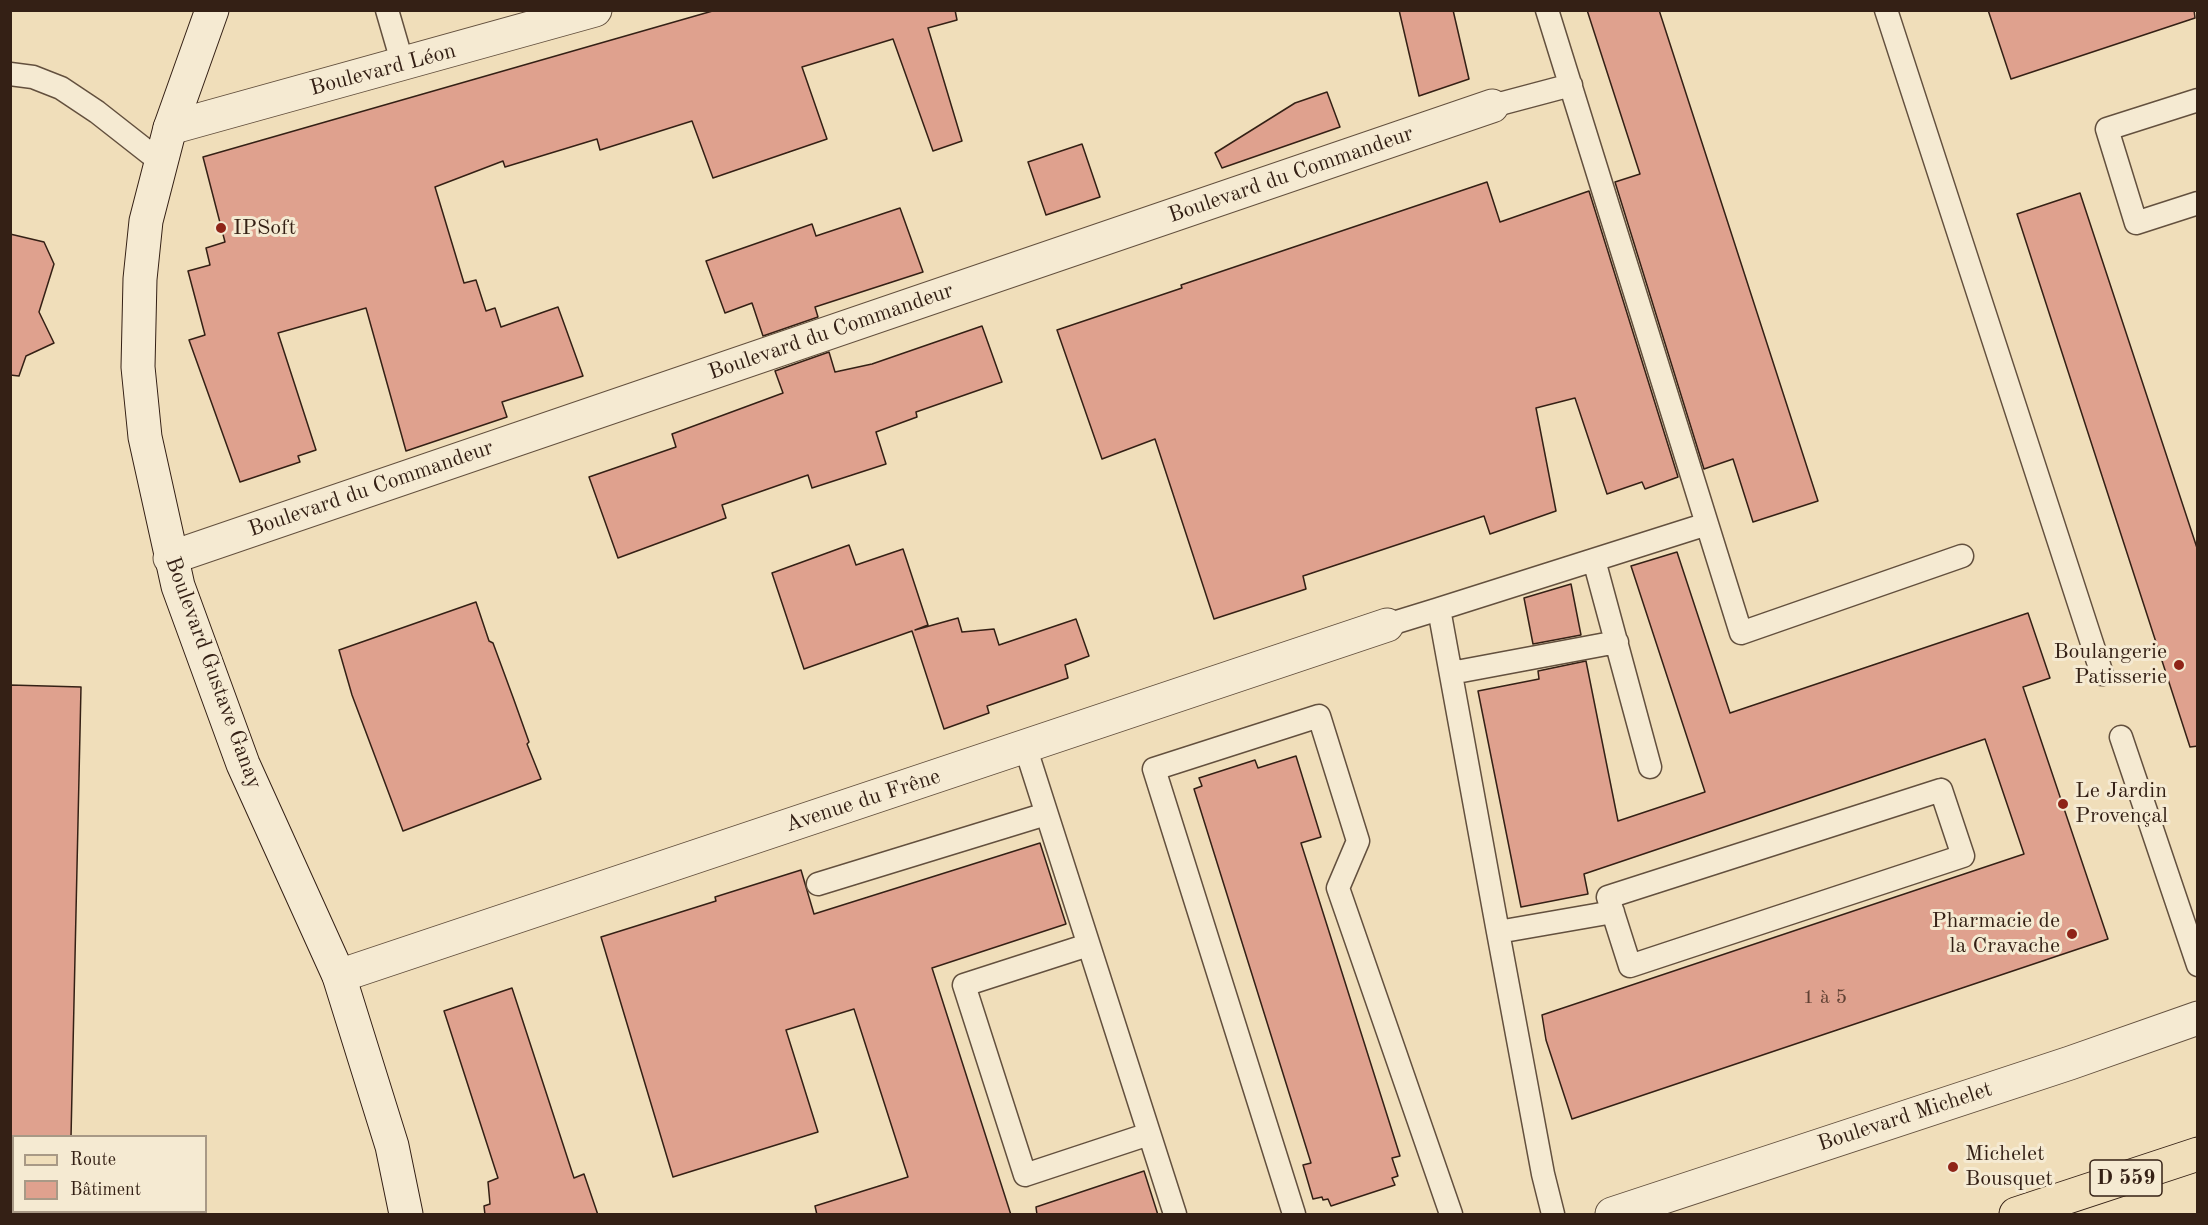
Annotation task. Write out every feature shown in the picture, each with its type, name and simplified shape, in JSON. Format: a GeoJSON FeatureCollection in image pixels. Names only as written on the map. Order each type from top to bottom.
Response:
{"type":"FeatureCollection","features":[{"type":"Feature","properties":{"kind":"main road","name":"D 559"},"geometry":{"type":"LineString","coordinates":[[2016,1215],[2056,1208],[2198,1154]]}},
{"type":"Feature","properties":{"kind":"street","name":"Boulevard Gustave Ganay"},"geometry":{"type":"LineString","coordinates":[[212,10],[170,128],[147,221],[140,279],[138,367],[145,437],[178,586],[243,764],[339,976],[392,1146],[406,1215]]}},
{"type":"Feature","properties":{"kind":"street","name":"Boulevard Léon"},"geometry":{"type":"LineString","coordinates":[[170,128],[595,10]]}},
{"type":"Feature","properties":{"kind":"street","name":"Boulevard du Commandeur"},"geometry":{"type":"LineString","coordinates":[[170,558],[1492,106]]}},
{"type":"Feature","properties":{"kind":"street","name":"Avenue du Frêne"},"geometry":{"type":"LineString","coordinates":[[339,976],[1388,626]]}},
{"type":"Feature","properties":{"kind":"street","name":"Boulevard Michelet"},"geometry":{"type":"LineString","coordinates":[[1611,1215],[2070,1063],[2198,1018]]}},
{"type":"Feature","properties":{"kind":"lane"},"geometry":{"type":"LineString","coordinates":[[387,10],[403,65]]}},
{"type":"Feature","properties":{"kind":"lane"},"geometry":{"type":"LineString","coordinates":[[1547,10],[1741,633],[1962,556]]}},
{"type":"Feature","properties":{"kind":"lane"},"geometry":{"type":"LineString","coordinates":[[1886,10],[2102,674]]}},
{"type":"Feature","properties":{"kind":"lane"},"geometry":{"type":"LineString","coordinates":[[10,74],[33,77],[61,88],[97,112],[162,164]]}},
{"type":"Feature","properties":{"kind":"lane"},"geometry":{"type":"LineString","coordinates":[[1492,106],[1571,85]]}},
{"type":"Feature","properties":{"kind":"lane"},"geometry":{"type":"LineString","coordinates":[[2198,100],[2107,129],[2136,223],[2198,203]]}},
{"type":"Feature","properties":{"kind":"lane"},"geometry":{"type":"LineString","coordinates":[[1388,626],[1707,525]]}},
{"type":"Feature","properties":{"kind":"lane"},"geometry":{"type":"LineString","coordinates":[[1594,560],[1650,766]]}},
{"type":"Feature","properties":{"kind":"lane"},"geometry":{"type":"LineString","coordinates":[[1439,609],[1543,1174],[1553,1215]]}},
{"type":"Feature","properties":{"kind":"lane"},"geometry":{"type":"LineString","coordinates":[[1451,673],[1617,642]]}},
{"type":"Feature","properties":{"kind":"lane"},"geometry":{"type":"LineString","coordinates":[[1294,1215],[1154,769],[1319,716],[1358,841],[1338,888],[1450,1215]]}},
{"type":"Feature","properties":{"kind":"lane"},"geometry":{"type":"LineString","coordinates":[[2121,737],[2198,965]]}},
{"type":"Feature","properties":{"kind":"lane"},"geometry":{"type":"LineString","coordinates":[[1025,746],[1175,1215]]}},
{"type":"Feature","properties":{"kind":"lane"},"geometry":{"type":"LineString","coordinates":[[1941,790],[1964,856],[1630,966],[1613,912],[1608,897],[1941,790]]}},
{"type":"Feature","properties":{"kind":"lane"},"geometry":{"type":"LineString","coordinates":[[818,884],[1046,814]]}},
{"type":"Feature","properties":{"kind":"lane"},"geometry":{"type":"LineString","coordinates":[[1498,932],[1613,912]]}},
{"type":"Feature","properties":{"kind":"lane"},"geometry":{"type":"LineString","coordinates":[[1088,945],[964,985],[978,1030],[1025,1174],[1149,1134]]}},
{"type":"Feature","properties":{"kind":"building"},"geometry":{"type":"Polygon","coordinates":[[[716,10],[955,10],[957,20],[928,28],[962,141],[933,151],[893,39],[802,67],[827,139],[713,178],[692,121],[600,150],[597,139],[505,167],[503,161],[435,187],[464,283],[476,280],[486,311],[495,308],[501,327],[558,307],[583,376],[502,402],[507,417],[406,451],[366,308],[278,333],[316,450],[298,456],[300,462],[240,482],[189,340],[205,335],[188,271],[210,265],[206,248],[225,242],[203,157],[716,10]]]}},
{"type":"Feature","properties":{"kind":"building"},"geometry":{"type":"Polygon","coordinates":[[[1399,10],[1453,10],[1469,79],[1419,96],[1399,10]]]}},
{"type":"Feature","properties":{"kind":"building"},"geometry":{"type":"Polygon","coordinates":[[[1587,10],[1659,10],[1818,501],[1753,522],[1733,459],[1704,469],[1615,182],[1640,174],[1587,10]]]}},
{"type":"Feature","properties":{"kind":"building"},"geometry":{"type":"Polygon","coordinates":[[[1988,10],[2194,10],[2195,18],[2011,79],[1988,10]]]}},
{"type":"Feature","properties":{"kind":"building"},"geometry":{"type":"Polygon","coordinates":[[[1327,92],[1340,127],[1222,168],[1215,153],[1295,103],[1327,92]]]}},
{"type":"Feature","properties":{"kind":"building"},"geometry":{"type":"Polygon","coordinates":[[[1082,144],[1100,197],[1046,215],[1028,162],[1082,144]]]}},
{"type":"Feature","properties":{"kind":"building"},"geometry":{"type":"Polygon","coordinates":[[[1487,182],[1500,222],[1589,191],[1678,477],[1645,489],[1642,482],[1607,494],[1575,398],[1536,408],[1556,511],[1490,534],[1484,516],[1303,576],[1306,589],[1214,619],[1155,439],[1102,459],[1057,330],[1182,288],[1181,285],[1487,182]]]}},
{"type":"Feature","properties":{"kind":"building"},"geometry":{"type":"Polygon","coordinates":[[[2080,193],[2198,551],[2198,746],[2190,747],[2017,214],[2080,193]]]}},
{"type":"Feature","properties":{"kind":"building"},"geometry":{"type":"Polygon","coordinates":[[[900,208],[923,272],[815,307],[818,317],[763,336],[752,303],[725,313],[706,261],[812,224],[816,236],[900,208]]]}},
{"type":"Feature","properties":{"kind":"building"},"geometry":{"type":"Polygon","coordinates":[[[10,234],[44,242],[54,264],[39,312],[54,343],[26,356],[19,376],[10,375],[10,234]]]}},
{"type":"Feature","properties":{"kind":"building"},"geometry":{"type":"Polygon","coordinates":[[[982,326],[1002,382],[916,412],[917,417],[876,432],[886,464],[812,488],[808,475],[722,505],[726,518],[618,558],[589,477],[676,447],[672,434],[783,393],[775,371],[829,352],[835,372],[872,364],[982,326]]]}},
{"type":"Feature","properties":{"kind":"building"},"geometry":{"type":"Polygon","coordinates":[[[849,545],[856,565],[903,549],[928,625],[915,630],[958,618],[962,632],[994,629],[999,645],[1076,619],[1089,656],[1065,665],[1068,678],[987,706],[989,713],[944,729],[912,631],[804,669],[772,573],[849,545]]]}},
{"type":"Feature","properties":{"kind":"building"},"geometry":{"type":"Polygon","coordinates":[[[1677,552],[1730,713],[2028,613],[2050,678],[2023,687],[2108,939],[1572,1119],[1546,1040],[1542,1015],[2024,854],[1985,739],[1584,874],[1588,894],[1521,907],[1478,691],[1539,679],[1538,671],[1586,661],[1618,821],[1705,792],[1631,566],[1677,552]]]}},
{"type":"Feature","properties":{"kind":"building"},"geometry":{"type":"Polygon","coordinates":[[[1571,584],[1581,635],[1533,644],[1524,598],[1571,584]]]}},
{"type":"Feature","properties":{"kind":"building"},"geometry":{"type":"Polygon","coordinates":[[[476,602],[489,641],[493,643],[514,700],[529,742],[527,744],[541,779],[403,831],[352,695],[339,650],[476,602]]]}},
{"type":"Feature","properties":{"kind":"building"},"geometry":{"type":"Polygon","coordinates":[[[10,685],[81,687],[71,1135],[12,1135],[10,1137],[10,685]]]}},
{"type":"Feature","properties":{"kind":"building"},"geometry":{"type":"Polygon","coordinates":[[[1296,756],[1321,837],[1301,843],[1400,1156],[1392,1158],[1398,1176],[1392,1178],[1395,1185],[1331,1206],[1328,1199],[1323,1200],[1322,1197],[1313,1199],[1303,1165],[1311,1163],[1194,789],[1202,786],[1199,778],[1255,760],[1258,768],[1296,756]]]}},
{"type":"Feature","properties":{"kind":"building"},"geometry":{"type":"Polygon","coordinates":[[[1040,843],[1066,924],[932,968],[1011,1215],[817,1215],[815,1206],[908,1177],[854,1009],[786,1030],[818,1132],[673,1177],[601,937],[716,901],[715,897],[801,870],[814,914],[1040,843]]]}},
{"type":"Feature","properties":{"kind":"building"},"geometry":{"type":"Polygon","coordinates":[[[512,988],[574,1178],[584,1174],[598,1215],[485,1215],[484,1206],[490,1204],[488,1182],[498,1178],[444,1011],[512,988]]]}},
{"type":"Feature","properties":{"kind":"building"},"geometry":{"type":"Polygon","coordinates":[[[1144,1171],[1158,1215],[1037,1215],[1036,1207],[1144,1171]]]}},
{"type":"Feature","properties":{"kind":"place","name":"IPSoft"},"geometry":{"type":"Point","coordinates":[221,228]}},
{"type":"Feature","properties":{"kind":"place","name":"Boulangerie Patisserie"},"geometry":{"type":"Point","coordinates":[2179,665]}},
{"type":"Feature","properties":{"kind":"place","name":"Le Jardin Provençal"},"geometry":{"type":"Point","coordinates":[2063,804]}},
{"type":"Feature","properties":{"kind":"place","name":"Pharmacie de la Cravache"},"geometry":{"type":"Point","coordinates":[2072,934]}},
{"type":"Feature","properties":{"kind":"place","name":"Michelet Bousquet"},"geometry":{"type":"Point","coordinates":[1953,1167]}}]}
